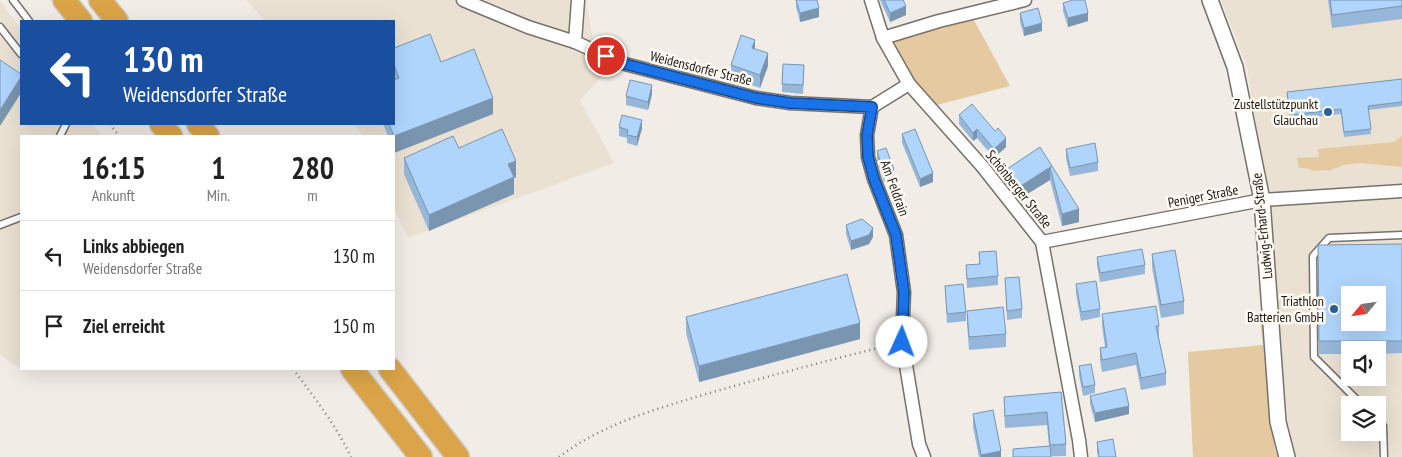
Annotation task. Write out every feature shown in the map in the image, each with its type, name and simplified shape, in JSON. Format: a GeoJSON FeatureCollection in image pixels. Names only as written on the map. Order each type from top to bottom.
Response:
{"type":"FeatureCollection","features":[{"type":"Feature","properties":{"kind":"highway"},"geometry":{"type":"LineString","coordinates":[[64,0],[80,20]]}},
{"type":"Feature","properties":{"kind":"highway"},"geometry":{"type":"LineString","coordinates":[[100,0],[116,20]]}},
{"type":"Feature","properties":{"kind":"highway"},"geometry":{"type":"LineString","coordinates":[[162,125],[170,135]]}},
{"type":"Feature","properties":{"kind":"highway"},"geometry":{"type":"LineString","coordinates":[[199,125],[207,135]]}},
{"type":"Feature","properties":{"kind":"highway"},"geometry":{"type":"LineString","coordinates":[[353,370],[421,457]]}},
{"type":"Feature","properties":{"kind":"highway"},"geometry":{"type":"LineString","coordinates":[[391,370],[458,457]]}},
{"type":"Feature","properties":{"kind":"street","name":"Weidensdorfer Straße"},"geometry":{"type":"LineString","coordinates":[[462,0],[528,27],[575,42],[621,63],[756,98],[790,103],[872,107]]}},
{"type":"Feature","properties":{"kind":"street"},"geometry":{"type":"LineString","coordinates":[[575,42],[578,0]]}},
{"type":"Feature","properties":{"kind":"street","name":"Schönberger Straße"},"geometry":{"type":"LineString","coordinates":[[871,0],[883,38],[908,84],[982,166],[1042,242],[1081,457]]}},
{"type":"Feature","properties":{"kind":"street"},"geometry":{"type":"LineString","coordinates":[[883,38],[939,21],[1025,0]]}},
{"type":"Feature","properties":{"kind":"street","name":"Ludwig-Erhard-Straße"},"geometry":{"type":"LineString","coordinates":[[1210,0],[1235,66],[1262,200],[1278,422],[1287,457]]}},
{"type":"Feature","properties":{"kind":"street"},"geometry":{"type":"LineString","coordinates":[[872,107],[908,84]]}},
{"type":"Feature","properties":{"kind":"street","name":"Am Feldrain"},"geometry":{"type":"LineString","coordinates":[[872,107],[867,135],[868,157],[874,179],[896,235],[904,292],[902,342],[919,444],[924,457]]}},
{"type":"Feature","properties":{"kind":"street","name":"Peniger Straße"},"geometry":{"type":"LineString","coordinates":[[1042,242],[1262,200],[1402,191]]}},
{"type":"Feature","properties":{"kind":"lane"},"geometry":{"type":"LineString","coordinates":[[13,0],[28,20]]}},
{"type":"Feature","properties":{"kind":"lane"},"geometry":{"type":"LineString","coordinates":[[0,27],[20,53]]}},
{"type":"Feature","properties":{"kind":"lane"},"geometry":{"type":"LineString","coordinates":[[0,225],[20,217]]}},
{"type":"Feature","properties":{"kind":"lane"},"geometry":{"type":"LineString","coordinates":[[1353,396],[1314,356],[1313,256],[1329,238],[1402,235]]}},
{"type":"Feature","properties":{"kind":"lane"},"geometry":{"type":"LineString","coordinates":[[1383,441],[1384,457]]}},
{"type":"Feature","properties":{"kind":"path"},"geometry":{"type":"LineString","coordinates":[[559,457],[584,440],[610,426],[670,405],[784,372],[902,342]]}},
{"type":"Feature","properties":{"kind":"path"},"geometry":{"type":"LineString","coordinates":[[294,370],[317,400],[351,457]]}},
{"type":"Feature","properties":{"kind":"shaded area"},"geometry":{"type":"Polygon","coordinates":[[[246,0],[586,0],[593,40],[606,72],[580,100],[614,163],[408,238],[395,210],[395,135],[363,135],[354,125],[395,125],[395,20],[264,20],[246,0]]]}},
{"type":"Feature","properties":{"kind":"shaded area"},"geometry":{"type":"Polygon","coordinates":[[[1221,0],[1402,0],[1402,457],[1298,457],[1296,455],[1288,422],[1269,214],[1247,67],[1221,0]]]}},
{"type":"Feature","properties":{"kind":"shaded area"},"geometry":{"type":"Polygon","coordinates":[[[0,1],[20,28],[20,125],[93,125],[101,135],[20,135],[20,368],[0,355],[0,1]]]}},
{"type":"Feature","properties":{"kind":"shaded area"},"geometry":{"type":"Polygon","coordinates":[[[970,13],[1010,86],[929,107],[883,38],[970,13]]]}},
{"type":"Feature","properties":{"kind":"shaded area"},"geometry":{"type":"Polygon","coordinates":[[[1402,136],[1402,167],[1360,163],[1343,165],[1329,171],[1299,168],[1297,158],[1319,157],[1318,149],[1394,142],[1402,136]]]}},
{"type":"Feature","properties":{"kind":"shaded area"},"geometry":{"type":"Polygon","coordinates":[[[1260,321],[1265,321],[1275,450],[1278,457],[1193,457],[1188,352],[1263,345],[1260,321]]]}},
{"type":"Feature","properties":{"kind":"building"},"geometry":{"type":"Polygon","coordinates":[[[796,0],[817,0],[819,8],[800,13],[796,0]]]}},
{"type":"Feature","properties":{"kind":"building"},"geometry":{"type":"Polygon","coordinates":[[[884,0],[903,0],[906,6],[890,13],[884,0]]]}},
{"type":"Feature","properties":{"kind":"building"},"geometry":{"type":"Polygon","coordinates":[[[1073,0],[1085,0],[1088,13],[1068,18],[1063,3],[1073,0]]]}},
{"type":"Feature","properties":{"kind":"building"},"geometry":{"type":"Polygon","coordinates":[[[1330,0],[1402,0],[1402,6],[1332,15],[1330,0]]]}},
{"type":"Feature","properties":{"kind":"building"},"geometry":{"type":"Polygon","coordinates":[[[1038,8],[1042,23],[1024,28],[1020,13],[1038,8]]]}},
{"type":"Feature","properties":{"kind":"building"},"geometry":{"type":"Polygon","coordinates":[[[430,34],[441,62],[474,49],[493,98],[394,135],[389,125],[395,125],[395,80],[399,78],[395,68],[395,48],[430,34]]]}},
{"type":"Feature","properties":{"kind":"building"},"geometry":{"type":"Polygon","coordinates":[[[741,35],[755,40],[752,48],[768,53],[760,75],[731,65],[741,35]]]}},
{"type":"Feature","properties":{"kind":"building"},"geometry":{"type":"Polygon","coordinates":[[[0,60],[20,73],[20,79],[0,110],[0,60]]]}},
{"type":"Feature","properties":{"kind":"building"},"geometry":{"type":"Polygon","coordinates":[[[783,64],[804,65],[803,85],[782,84],[783,64]]]}},
{"type":"Feature","properties":{"kind":"building","name":"Zustellstützpunkt Glauchau"},"geometry":{"type":"Polygon","coordinates":[[[1402,79],[1402,102],[1368,106],[1371,129],[1344,132],[1341,109],[1290,115],[1287,92],[1402,79]]]}},
{"type":"Feature","properties":{"kind":"building"},"geometry":{"type":"Polygon","coordinates":[[[630,80],[652,85],[648,102],[626,96],[630,80]]]}},
{"type":"Feature","properties":{"kind":"building"},"geometry":{"type":"Polygon","coordinates":[[[972,104],[995,131],[998,128],[1006,138],[994,149],[977,129],[973,133],[959,115],[972,104]]]}},
{"type":"Feature","properties":{"kind":"building"},"geometry":{"type":"Polygon","coordinates":[[[622,115],[642,120],[637,137],[627,135],[628,130],[619,127],[622,115]]]}},
{"type":"Feature","properties":{"kind":"building"},"geometry":{"type":"Polygon","coordinates":[[[502,129],[516,161],[508,164],[514,177],[429,215],[404,158],[453,136],[459,148],[502,129]]]}},
{"type":"Feature","properties":{"kind":"building"},"geometry":{"type":"Polygon","coordinates":[[[915,129],[933,173],[920,179],[902,134],[915,129]]]}},
{"type":"Feature","properties":{"kind":"building"},"geometry":{"type":"Polygon","coordinates":[[[1095,143],[1098,162],[1070,168],[1066,149],[1095,143]]]}},
{"type":"Feature","properties":{"kind":"building"},"geometry":{"type":"Polygon","coordinates":[[[1040,147],[1052,166],[1019,187],[1007,169],[1040,147]]]}},
{"type":"Feature","properties":{"kind":"building"},"geometry":{"type":"Polygon","coordinates":[[[886,148],[894,169],[884,173],[877,151],[886,148]]]}},
{"type":"Feature","properties":{"kind":"building"},"geometry":{"type":"Polygon","coordinates":[[[1052,166],[1079,209],[1062,214],[1050,167],[1052,166]]]}},
{"type":"Feature","properties":{"kind":"building"},"geometry":{"type":"Polygon","coordinates":[[[862,219],[873,228],[869,235],[851,241],[846,225],[862,219]]]}},
{"type":"Feature","properties":{"kind":"building","name":"Triathlon Batterien GmbH"},"geometry":{"type":"Polygon","coordinates":[[[1402,244],[1402,341],[1319,341],[1318,245],[1402,244]]]}},
{"type":"Feature","properties":{"kind":"building"},"geometry":{"type":"Polygon","coordinates":[[[1142,249],[1145,265],[1100,273],[1097,257],[1142,249]]]}},
{"type":"Feature","properties":{"kind":"building"},"geometry":{"type":"Polygon","coordinates":[[[1175,250],[1184,301],[1161,305],[1152,254],[1175,250]]]}},
{"type":"Feature","properties":{"kind":"building"},"geometry":{"type":"Polygon","coordinates":[[[996,251],[998,276],[967,279],[966,265],[980,264],[979,252],[996,251]]]}},
{"type":"Feature","properties":{"kind":"building"},"geometry":{"type":"Polygon","coordinates":[[[847,274],[860,323],[699,366],[686,317],[847,274]]]}},
{"type":"Feature","properties":{"kind":"building"},"geometry":{"type":"Polygon","coordinates":[[[1019,277],[1022,309],[1007,311],[1005,278],[1019,277]]]}},
{"type":"Feature","properties":{"kind":"building"},"geometry":{"type":"Polygon","coordinates":[[[1096,281],[1100,309],[1081,312],[1076,284],[1096,281]]]}},
{"type":"Feature","properties":{"kind":"building"},"geometry":{"type":"Polygon","coordinates":[[[963,284],[966,312],[947,314],[945,286],[963,284]]]}},
{"type":"Feature","properties":{"kind":"building"},"geometry":{"type":"Polygon","coordinates":[[[1156,306],[1159,326],[1156,326],[1166,373],[1141,378],[1136,353],[1102,360],[1100,348],[1107,347],[1102,314],[1156,306]]]}},
{"type":"Feature","properties":{"kind":"building"},"geometry":{"type":"Polygon","coordinates":[[[1003,307],[1006,334],[969,337],[967,311],[1003,307]]]}},
{"type":"Feature","properties":{"kind":"building"},"geometry":{"type":"Polygon","coordinates":[[[1091,364],[1095,385],[1083,387],[1079,366],[1091,364]]]}},
{"type":"Feature","properties":{"kind":"building"},"geometry":{"type":"Polygon","coordinates":[[[1125,388],[1129,406],[1095,413],[1090,396],[1125,388]]]}},
{"type":"Feature","properties":{"kind":"building"},"geometry":{"type":"Polygon","coordinates":[[[1061,392],[1066,444],[1050,445],[1047,412],[1005,416],[1004,397],[1061,392]]]}},
{"type":"Feature","properties":{"kind":"building"},"geometry":{"type":"Polygon","coordinates":[[[993,410],[1001,451],[981,455],[973,414],[993,410]]]}},
{"type":"Feature","properties":{"kind":"building"},"geometry":{"type":"Polygon","coordinates":[[[1113,439],[1116,457],[1099,457],[1097,442],[1113,439]]]}},
{"type":"Feature","properties":{"kind":"building"},"geometry":{"type":"Polygon","coordinates":[[[1050,446],[1051,457],[1013,457],[1013,449],[1050,446]]]}},
{"type":"Feature","properties":{"kind":"place","name":"Zustellstützpunkt Glauchau"},"geometry":{"type":"Point","coordinates":[1328,112]}},
{"type":"Feature","properties":{"kind":"place","name":"Triathlon Batterien GmbH"},"geometry":{"type":"Point","coordinates":[1334,309]}},
{"type":"Feature","properties":{"kind":"route"},"geometry":{"type":"LineString","coordinates":[[606,56],[621,63],[756,98],[790,103],[872,107],[867,135],[868,157],[874,179],[896,235],[904,292],[902,342]]}}]}
